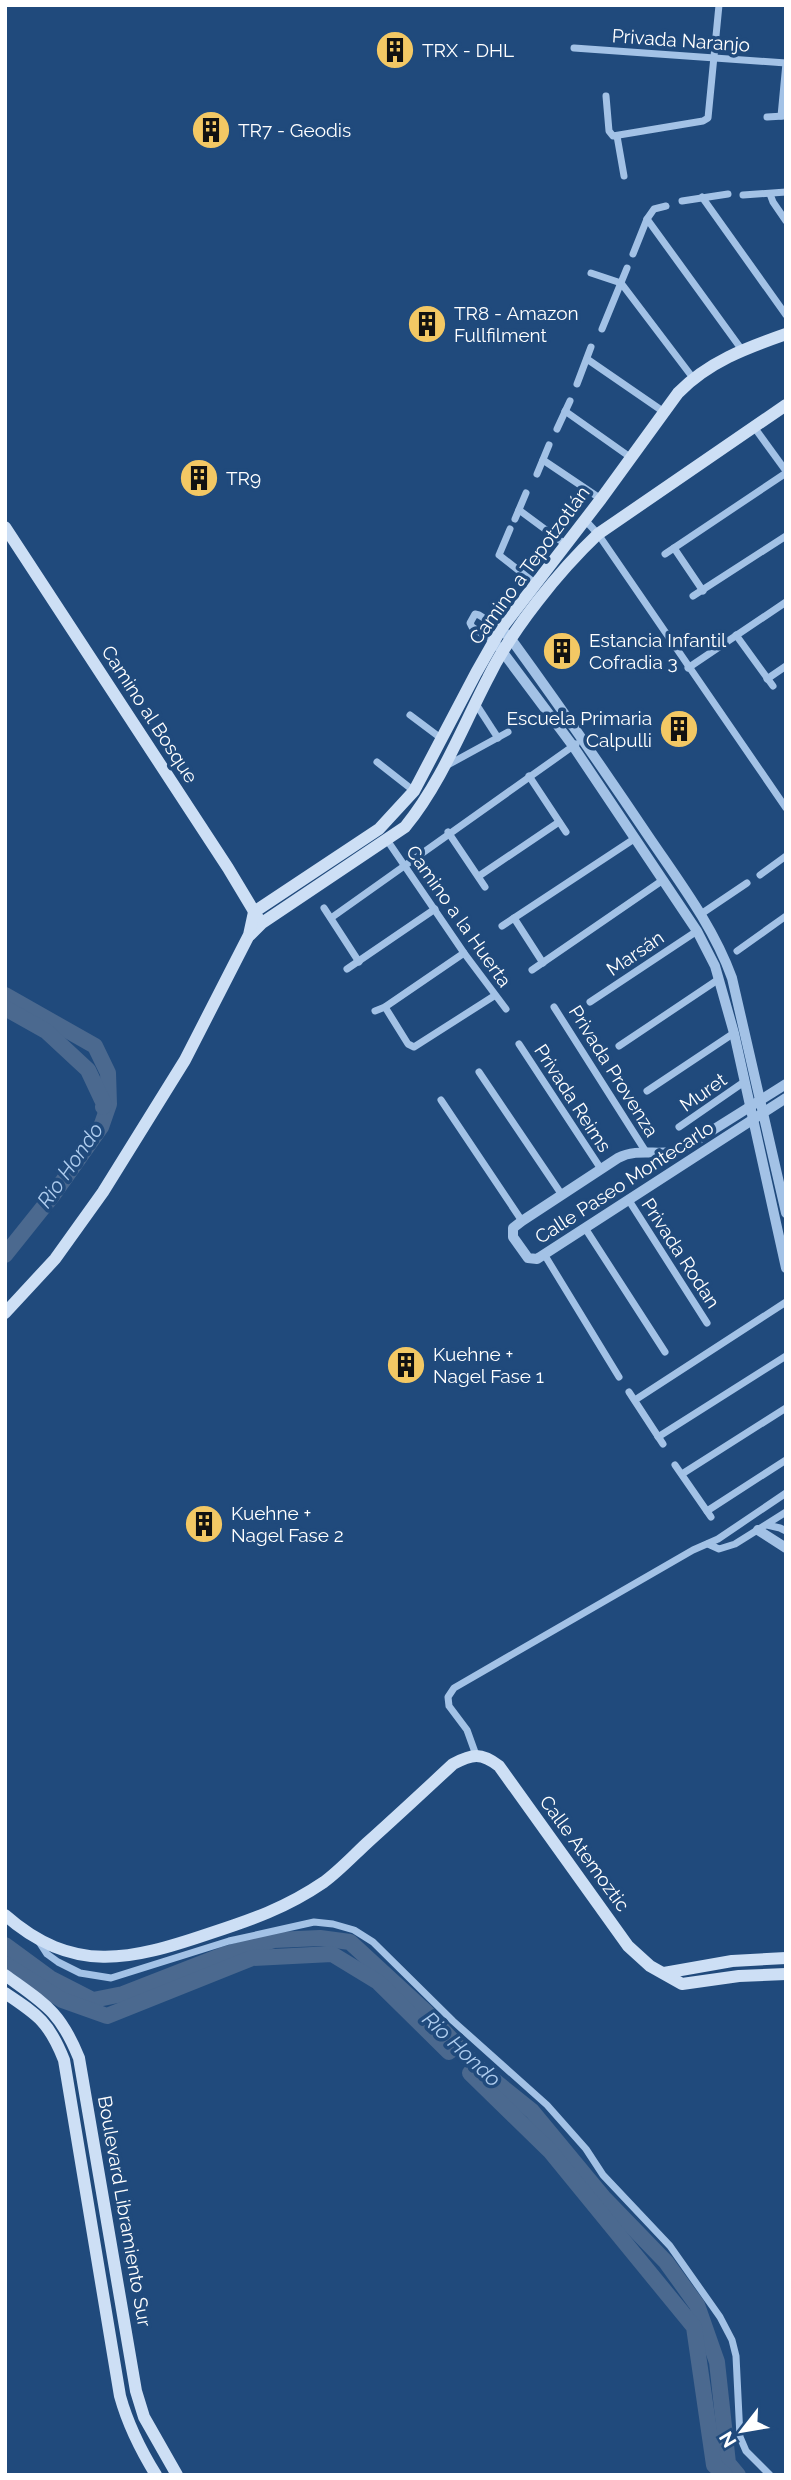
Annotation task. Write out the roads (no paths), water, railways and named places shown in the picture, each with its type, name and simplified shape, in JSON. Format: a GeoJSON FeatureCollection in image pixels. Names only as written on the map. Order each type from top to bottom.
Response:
{"type":"FeatureCollection","features":[{"type":"Feature","properties":{"kind":"main road","name":"Camino a Tepotzotlán"},"geometry":{"type":"LineString","coordinates":[[249,935],[262,923],[405,827],[419,809],[475,703],[499,647],[501,629],[586,520],[678,393],[693,378],[742,350],[786,334]]}},
{"type":"Feature","properties":{"kind":"main road","name":"Camino a Tepotzotlán"},"geometry":{"type":"LineString","coordinates":[[5,1313],[55,1259],[103,1192],[185,1060],[249,935],[254,912],[379,829],[414,791],[476,673],[499,647],[512,639],[579,552],[598,534],[786,405]]}},
{"type":"Feature","properties":{"kind":"main road","name":"Camino al Bosque"},"geometry":{"type":"LineString","coordinates":[[5,527],[262,923]]}},
{"type":"Feature","properties":{"kind":"main road"},"geometry":{"type":"LineString","coordinates":[[5,1914],[46,1943],[80,1954],[117,1958],[159,1951],[264,1916],[327,1880],[453,1764],[477,1755]]}},
{"type":"Feature","properties":{"kind":"main road","name":"Calle Atemoztic"},"geometry":{"type":"LineString","coordinates":[[477,1755],[488,1757],[499,1766],[628,1946],[650,1966],[682,1984],[739,1976],[786,1974]]}},
{"type":"Feature","properties":{"kind":"main road"},"geometry":{"type":"LineString","coordinates":[[664,1973],[732,1961],[786,1958]]}},
{"type":"Feature","properties":{"kind":"main road","name":"Boulevard Libramiento Sur"},"geometry":{"type":"LineString","coordinates":[[5,1975],[52,2009],[69,2032],[79,2058],[136,2391],[144,2417],[177,2475]]}},
{"type":"Feature","properties":{"kind":"main road","name":"Boulevard Libramiento Sur"},"geometry":{"type":"LineString","coordinates":[[5,1993],[40,2017],[55,2038],[64,2060],[120,2396],[127,2422],[156,2475]]}},
{"type":"Feature","properties":{"kind":"street"},"geometry":{"type":"LineString","coordinates":[[615,136],[708,118],[719,5]]}},
{"type":"Feature","properties":{"kind":"street","name":"Privada Naranjo"},"geometry":{"type":"LineString","coordinates":[[574,48],[786,63],[783,116],[767,117]]}},
{"type":"Feature","properties":{"kind":"street"},"geometry":{"type":"LineString","coordinates":[[606,96],[609,131],[615,136],[624,176]]}},
{"type":"Feature","properties":{"kind":"street"},"geometry":{"type":"LineString","coordinates":[[743,195],[786,192]]}},
{"type":"Feature","properties":{"kind":"street"},"geometry":{"type":"LineString","coordinates":[[682,201],[728,194]]}},
{"type":"Feature","properties":{"kind":"street"},"geometry":{"type":"LineString","coordinates":[[770,194],[786,221]]}},
{"type":"Feature","properties":{"kind":"street"},"geometry":{"type":"LineString","coordinates":[[702,197],[786,315]]}},
{"type":"Feature","properties":{"kind":"street"},"geometry":{"type":"LineString","coordinates":[[632,254],[646,219],[654,209],[666,206]]}},
{"type":"Feature","properties":{"kind":"street"},"geometry":{"type":"LineString","coordinates":[[646,219],[742,350]]}},
{"type":"Feature","properties":{"kind":"street"},"geometry":{"type":"LineString","coordinates":[[602,329],[627,268]]}},
{"type":"Feature","properties":{"kind":"street"},"geometry":{"type":"LineString","coordinates":[[591,272],[621,283],[693,378]]}},
{"type":"Feature","properties":{"kind":"street"},"geometry":{"type":"LineString","coordinates":[[577,384],[592,347]]}},
{"type":"Feature","properties":{"kind":"street"},"geometry":{"type":"LineString","coordinates":[[587,359],[664,412]]}},
{"type":"Feature","properties":{"kind":"street"},"geometry":{"type":"LineString","coordinates":[[557,429],[570,401]]}},
{"type":"Feature","properties":{"kind":"street"},"geometry":{"type":"LineString","coordinates":[[565,411],[630,457]]}},
{"type":"Feature","properties":{"kind":"street"},"geometry":{"type":"LineString","coordinates":[[664,554],[786,472],[754,427]]}},
{"type":"Feature","properties":{"kind":"street"},"geometry":{"type":"LineString","coordinates":[[537,474],[549,445]]}},
{"type":"Feature","properties":{"kind":"street"},"geometry":{"type":"LineString","coordinates":[[543,460],[601,499]]}},
{"type":"Feature","properties":{"kind":"street"},"geometry":{"type":"LineString","coordinates":[[515,520],[526,493]]}},
{"type":"Feature","properties":{"kind":"street"},"geometry":{"type":"LineString","coordinates":[[519,510],[565,544]]}},
{"type":"Feature","properties":{"kind":"street"},"geometry":{"type":"LineString","coordinates":[[586,520],[786,808]]}},
{"type":"Feature","properties":{"kind":"street"},"geometry":{"type":"LineString","coordinates":[[510,529],[499,555],[536,584]]}},
{"type":"Feature","properties":{"kind":"street"},"geometry":{"type":"LineString","coordinates":[[693,596],[786,536]]}},
{"type":"Feature","properties":{"kind":"street"},"geometry":{"type":"LineString","coordinates":[[674,548],[703,591]]}},
{"type":"Feature","properties":{"kind":"street"},"geometry":{"type":"LineString","coordinates":[[688,668],[786,602]]}},
{"type":"Feature","properties":{"kind":"street"},"geometry":{"type":"LineString","coordinates":[[786,1213],[732,978],[721,962],[697,931],[634,839],[578,743],[512,639],[501,629],[475,614],[470,620],[472,627],[499,647],[578,743],[701,914],[721,962],[719,979],[734,1033],[786,1268]]}},
{"type":"Feature","properties":{"kind":"street"},"geometry":{"type":"LineString","coordinates":[[736,635],[770,683],[786,666]]}},
{"type":"Feature","properties":{"kind":"street"},"geometry":{"type":"LineString","coordinates":[[475,703],[498,738]]}},
{"type":"Feature","properties":{"kind":"street"},"geometry":{"type":"LineString","coordinates":[[410,715],[442,739]]}},
{"type":"Feature","properties":{"kind":"street"},"geometry":{"type":"LineString","coordinates":[[442,768],[508,732]]}},
{"type":"Feature","properties":{"kind":"street"},"geometry":{"type":"LineString","coordinates":[[331,918],[448,832],[578,743]]}},
{"type":"Feature","properties":{"kind":"street"},"geometry":{"type":"LineString","coordinates":[[377,762],[414,791]]}},
{"type":"Feature","properties":{"kind":"street"},"geometry":{"type":"LineString","coordinates":[[529,776],[566,832]]}},
{"type":"Feature","properties":{"kind":"street"},"geometry":{"type":"LineString","coordinates":[[479,876],[559,822]]}},
{"type":"Feature","properties":{"kind":"street"},"geometry":{"type":"LineString","coordinates":[[379,829],[387,840]]}},
{"type":"Feature","properties":{"kind":"street"},"geometry":{"type":"LineString","coordinates":[[448,832],[485,887]]}},
{"type":"Feature","properties":{"kind":"street"},"geometry":{"type":"LineString","coordinates":[[502,926],[634,839]]}},
{"type":"Feature","properties":{"kind":"street","name":"Camino a la Huerta"},"geometry":{"type":"LineString","coordinates":[[387,840],[494,996],[506,1009]]}},
{"type":"Feature","properties":{"kind":"street"},"geometry":{"type":"LineString","coordinates":[[760,875],[786,856]]}},
{"type":"Feature","properties":{"kind":"street"},"geometry":{"type":"LineString","coordinates":[[532,970],[663,880]]}},
{"type":"Feature","properties":{"kind":"street"},"geometry":{"type":"LineString","coordinates":[[701,914],[747,883]]}},
{"type":"Feature","properties":{"kind":"street"},"geometry":{"type":"LineString","coordinates":[[674,897],[685,890]]}},
{"type":"Feature","properties":{"kind":"street"},"geometry":{"type":"LineString","coordinates":[[324,908],[359,962]]}},
{"type":"Feature","properties":{"kind":"street"},"geometry":{"type":"LineString","coordinates":[[347,969],[435,909]]}},
{"type":"Feature","properties":{"kind":"street"},"geometry":{"type":"LineString","coordinates":[[737,951],[786,916]]}},
{"type":"Feature","properties":{"kind":"street"},"geometry":{"type":"LineString","coordinates":[[514,918],[543,963]]}},
{"type":"Feature","properties":{"kind":"street","name":"Marsán"},"geometry":{"type":"LineString","coordinates":[[590,1002],[697,931]]}},
{"type":"Feature","properties":{"kind":"street"},"geometry":{"type":"LineString","coordinates":[[375,1011],[385,1007],[464,953]]}},
{"type":"Feature","properties":{"kind":"street"},"geometry":{"type":"LineString","coordinates":[[620,1046],[719,979]]}},
{"type":"Feature","properties":{"kind":"street"},"geometry":{"type":"LineString","coordinates":[[385,1007],[408,1044],[414,1047],[494,996]]}},
{"type":"Feature","properties":{"kind":"street","name":"Privada Provenza"},"geometry":{"type":"LineString","coordinates":[[554,1007],[646,1152]]}},
{"type":"Feature","properties":{"kind":"street"},"geometry":{"type":"LineString","coordinates":[[647,1091],[734,1033]]}},
{"type":"Feature","properties":{"kind":"street","name":"Privada Reims"},"geometry":{"type":"LineString","coordinates":[[519,1044],[601,1169]]}},
{"type":"Feature","properties":{"kind":"street"},"geometry":{"type":"LineString","coordinates":[[479,1072],[562,1195]]}},
{"type":"Feature","properties":{"kind":"street","name":"Muret"},"geometry":{"type":"LineString","coordinates":[[679,1127],[744,1082]]}},
{"type":"Feature","properties":{"kind":"street","name":"Calle Paseo Montecarlo"},"geometry":{"type":"LineString","coordinates":[[786,1084],[681,1150],[672,1153],[629,1152],[522,1221],[513,1228],[513,1237],[528,1258],[537,1259],[786,1098]]}},
{"type":"Feature","properties":{"kind":"street"},"geometry":{"type":"LineString","coordinates":[[441,1100],[522,1221]]}},
{"type":"Feature","properties":{"kind":"street","name":"Privada Rodan"},"geometry":{"type":"LineString","coordinates":[[628,1199],[707,1323]]}},
{"type":"Feature","properties":{"kind":"street"},"geometry":{"type":"LineString","coordinates":[[584,1228],[665,1352]]}},
{"type":"Feature","properties":{"kind":"street"},"geometry":{"type":"LineString","coordinates":[[544,1254],[619,1377]]}},
{"type":"Feature","properties":{"kind":"street"},"geometry":{"type":"LineString","coordinates":[[635,1400],[786,1302]]}},
{"type":"Feature","properties":{"kind":"street"},"geometry":{"type":"LineString","coordinates":[[629,1392],[660,1440],[786,1356]]}},
{"type":"Feature","properties":{"kind":"street"},"geometry":{"type":"LineString","coordinates":[[682,1474],[786,1408]]}},
{"type":"Feature","properties":{"kind":"street"},"geometry":{"type":"LineString","coordinates":[[676,1465],[709,1514],[786,1460]]}},
{"type":"Feature","properties":{"kind":"street"},"geometry":{"type":"LineString","coordinates":[[477,1755],[467,1730],[449,1706],[448,1697],[454,1688],[693,1550],[708,1544],[786,1493]]}},
{"type":"Feature","properties":{"kind":"street"},"geometry":{"type":"LineString","coordinates":[[708,1544],[719,1549],[725,1548],[786,1512]]}},
{"type":"Feature","properties":{"kind":"street"},"geometry":{"type":"LineString","coordinates":[[762,1528],[780,1528],[786,1531]]}},
{"type":"Feature","properties":{"kind":"street"},"geometry":{"type":"LineString","coordinates":[[762,1528],[786,1548]]}},
{"type":"Feature","properties":{"kind":"street"},"geometry":{"type":"LineString","coordinates":[[35,1937],[47,1954],[58,1962],[80,1973],[111,1978],[229,1941],[314,1922],[354,1930],[373,1942],[453,2021],[547,2105],[586,2149],[603,2175],[670,2246],[720,2317],[732,2340],[736,2356],[740,2437],[746,2451],[770,2475]]}},
{"type":"Feature","properties":{"kind":"waterway","name":"Rio Hondo"},"geometry":{"type":"LineString","coordinates":[[5,995],[95,1046],[108,1073],[109,1104],[101,1127],[53,1195],[5,1255]]}},
{"type":"Feature","properties":{"kind":"waterway"},"geometry":{"type":"LineString","coordinates":[[5,1008],[46,1031],[88,1070],[103,1107]]}},
{"type":"Feature","properties":{"kind":"waterway","name":"Rio Hondo"},"geometry":{"type":"LineString","coordinates":[[5,1945],[50,1978],[93,2000],[123,1994],[223,1955],[274,1940],[320,1938],[350,1942],[426,2012],[476,2066],[532,2111],[604,2198],[666,2262],[697,2305],[717,2362],[728,2463],[738,2475]]}},
{"type":"Feature","properties":{"kind":"waterway"},"geometry":{"type":"LineString","coordinates":[[5,1964],[62,2000],[107,2016],[252,1958],[332,1954],[378,1982],[449,2052]]}},
{"type":"Feature","properties":{"kind":"waterway"},"geometry":{"type":"LineString","coordinates":[[470,2073],[550,2151],[694,2327],[714,2465],[725,2475]]}},
{"type":"Feature","properties":{"kind":"place","name":"TRX - DHL"},"geometry":{"type":"Point","coordinates":[395,50]}},
{"type":"Feature","properties":{"kind":"place","name":"TR7 - Geodis"},"geometry":{"type":"Point","coordinates":[211,130]}},
{"type":"Feature","properties":{"kind":"place","name":"TR8 - Amazon Fullfilment"},"geometry":{"type":"Point","coordinates":[427,324]}},
{"type":"Feature","properties":{"kind":"place","name":"TR9"},"geometry":{"type":"Point","coordinates":[199,478]}},
{"type":"Feature","properties":{"kind":"place","name":"Estancia Infantil Cofradia 3"},"geometry":{"type":"Point","coordinates":[562,651]}},
{"type":"Feature","properties":{"kind":"place","name":"Escuela Primaria Calpulli"},"geometry":{"type":"Point","coordinates":[679,729]}},
{"type":"Feature","properties":{"kind":"place","name":"Kuehne + Nagel Fase 1"},"geometry":{"type":"Point","coordinates":[406,1365]}},
{"type":"Feature","properties":{"kind":"place","name":"Kuehne + Nagel Fase 2"},"geometry":{"type":"Point","coordinates":[204,1524]}}]}
